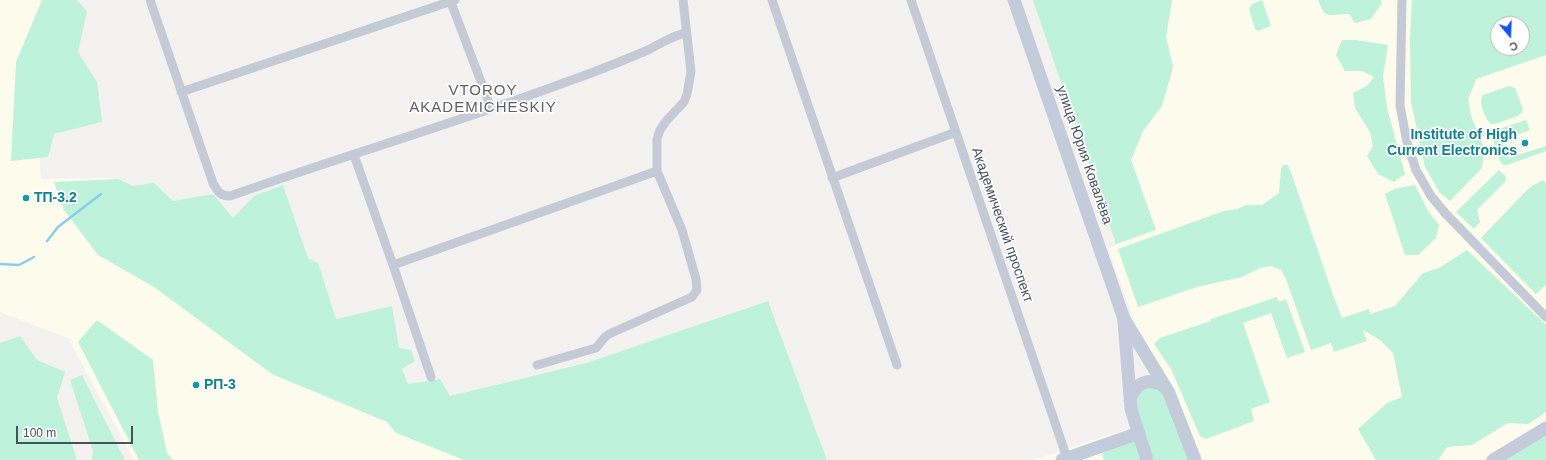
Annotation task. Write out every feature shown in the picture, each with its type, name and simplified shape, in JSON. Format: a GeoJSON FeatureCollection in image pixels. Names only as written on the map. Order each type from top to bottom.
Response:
{"type":"FeatureCollection","features":[{"type":"Feature","properties":{"kind":"main road","name":"улица Юрия Ковалёва"},"geometry":{"type":"LineString","coordinates":[[1014,0],[1124,320],[1170,393],[1195,460]]}},
{"type":"Feature","properties":{"kind":"main road","name":"улица Юрия Ковалёва"},"geometry":{"type":"LineString","coordinates":[[1124,320],[1130,401],[1147,460]]}},
{"type":"Feature","properties":{"kind":"main road"},"geometry":{"type":"LineString","coordinates":[[1130,401],[1131,395],[1138,385],[1150,381],[1161,384],[1170,393]]}},
{"type":"Feature","properties":{"kind":"main road"},"geometry":{"type":"LineString","coordinates":[[1493,460],[1546,428]]}},
{"type":"Feature","properties":{"kind":"main road"},"geometry":{"type":"LineString","coordinates":[[1065,459],[1098,454],[1139,433]]}},
{"type":"Feature","properties":{"kind":"street"},"geometry":{"type":"LineString","coordinates":[[150,0],[213,183],[220,195],[230,196],[569,81],[647,50],[680,34],[686,33]]}},
{"type":"Feature","properties":{"kind":"street"},"geometry":{"type":"LineString","coordinates":[[181,92],[452,0],[491,108]]}},
{"type":"Feature","properties":{"kind":"street"},"geometry":{"type":"LineString","coordinates":[[537,365],[596,348],[609,334],[692,297],[697,290],[692,265],[682,230],[657,171],[658,138],[660,130],[666,121],[684,102],[691,72],[683,0]]}},
{"type":"Feature","properties":{"kind":"street"},"geometry":{"type":"LineString","coordinates":[[772,0],[897,365]]}},
{"type":"Feature","properties":{"kind":"street","name":"Академический проспект"},"geometry":{"type":"LineString","coordinates":[[911,0],[1065,459]]}},
{"type":"Feature","properties":{"kind":"street"},"geometry":{"type":"LineString","coordinates":[[1402,0],[1400,106],[1416,170],[1431,196],[1446,214],[1546,317]]}},
{"type":"Feature","properties":{"kind":"street"},"geometry":{"type":"LineString","coordinates":[[832,178],[956,132]]}},
{"type":"Feature","properties":{"kind":"street"},"geometry":{"type":"LineString","coordinates":[[354,155],[393,265],[430,377]]}},
{"type":"Feature","properties":{"kind":"street"},"geometry":{"type":"LineString","coordinates":[[393,265],[657,171]]}},
{"type":"Feature","properties":{"kind":"shaded area"},"geometry":{"type":"Polygon","coordinates":[[[0,0],[68,0],[35,91],[41,179],[111,178],[400,408],[586,363],[768,301],[827,460],[134,460],[68,338],[0,312],[0,0]]]}},
{"type":"Feature","properties":{"kind":"shaded area"},"geometry":{"type":"Polygon","coordinates":[[[1172,0],[1546,0],[1546,421],[1482,460],[1203,460],[1136,326],[1108,248],[1156,229],[1131,160],[1143,131],[1162,106],[1173,67],[1166,37],[1172,0]]]}},
{"type":"Feature","properties":{"kind":"shaded area"},"geometry":{"type":"Polygon","coordinates":[[[1127,429],[1138,460],[1033,460],[1127,429]]]}},
{"type":"Feature","properties":{"kind":"green space"},"geometry":{"type":"Polygon","coordinates":[[[42,0],[77,0],[87,11],[78,52],[97,82],[102,122],[54,134],[48,157],[11,161],[16,62],[42,0]]]}},
{"type":"Feature","properties":{"kind":"green space"},"geometry":{"type":"Polygon","coordinates":[[[1033,0],[1172,0],[1166,37],[1173,67],[1162,106],[1143,131],[1131,160],[1156,230],[1116,244],[1033,0]]]}},
{"type":"Feature","properties":{"kind":"green space"},"geometry":{"type":"Polygon","coordinates":[[[1262,0],[1271,26],[1258,31],[1255,29],[1249,9],[1252,4],[1262,0]]]}},
{"type":"Feature","properties":{"kind":"green space"},"geometry":{"type":"Polygon","coordinates":[[[1318,0],[1381,0],[1382,3],[1371,19],[1355,23],[1349,14],[1330,15],[1324,13],[1318,0]]]}},
{"type":"Feature","properties":{"kind":"green space"},"geometry":{"type":"Polygon","coordinates":[[[1412,0],[1546,0],[1546,55],[1476,79],[1468,100],[1471,116],[1484,148],[1482,168],[1450,201],[1440,193],[1425,167],[1411,102],[1410,40],[1412,0]]]}},
{"type":"Feature","properties":{"kind":"green space"},"geometry":{"type":"Polygon","coordinates":[[[1342,40],[1356,40],[1388,45],[1383,76],[1387,108],[1405,174],[1394,182],[1378,174],[1367,156],[1373,146],[1370,132],[1355,108],[1353,93],[1368,85],[1374,77],[1362,71],[1345,71],[1336,55],[1342,40]]]}},
{"type":"Feature","properties":{"kind":"green space"},"geometry":{"type":"Polygon","coordinates":[[[1509,86],[1515,88],[1523,109],[1522,112],[1518,116],[1491,124],[1483,110],[1481,101],[1483,95],[1509,86]]]}},
{"type":"Feature","properties":{"kind":"green space"},"geometry":{"type":"Polygon","coordinates":[[[1526,120],[1530,130],[1502,140],[1508,158],[1546,146],[1546,151],[1507,165],[1503,165],[1500,161],[1492,133],[1496,130],[1526,120]]]}},
{"type":"Feature","properties":{"kind":"green space"},"geometry":{"type":"Polygon","coordinates":[[[1283,165],[1288,165],[1292,175],[1342,318],[1369,309],[1370,314],[1395,306],[1423,273],[1439,268],[1467,250],[1546,325],[1546,412],[1528,424],[1508,423],[1472,445],[1447,447],[1438,460],[1376,460],[1358,429],[1387,403],[1402,397],[1393,353],[1380,340],[1363,330],[1367,341],[1334,352],[1331,343],[1311,350],[1286,279],[1281,270],[1271,266],[1260,268],[1242,277],[1197,287],[1138,307],[1118,249],[1224,211],[1237,209],[1246,205],[1262,205],[1279,193],[1281,169],[1283,165]]]}},
{"type":"Feature","properties":{"kind":"green space"},"geometry":{"type":"Polygon","coordinates":[[[1499,170],[1506,177],[1505,182],[1477,210],[1480,222],[1474,229],[1456,212],[1499,170]]]}},
{"type":"Feature","properties":{"kind":"green space"},"geometry":{"type":"Polygon","coordinates":[[[118,179],[133,186],[154,183],[173,201],[213,194],[233,218],[254,196],[283,185],[308,258],[318,263],[336,319],[392,306],[399,348],[411,350],[415,361],[402,369],[408,384],[440,379],[450,396],[586,363],[768,301],[827,460],[464,460],[396,433],[387,422],[272,374],[154,287],[98,255],[64,210],[54,182],[118,179]]]}},
{"type":"Feature","properties":{"kind":"green space"},"geometry":{"type":"Polygon","coordinates":[[[1543,180],[1546,183],[1546,285],[1536,294],[1481,238],[1530,187],[1543,180]]]}},
{"type":"Feature","properties":{"kind":"green space"},"geometry":{"type":"Polygon","coordinates":[[[1415,185],[1428,211],[1439,225],[1436,238],[1418,255],[1405,255],[1385,194],[1394,189],[1415,185]]]}},
{"type":"Feature","properties":{"kind":"green space"},"geometry":{"type":"Polygon","coordinates":[[[1277,297],[1279,302],[1286,299],[1305,352],[1287,358],[1271,313],[1243,323],[1270,402],[1251,409],[1254,421],[1206,439],[1200,436],[1171,369],[1154,344],[1160,338],[1277,297]]]}},
{"type":"Feature","properties":{"kind":"green space"},"geometry":{"type":"Polygon","coordinates":[[[97,320],[153,360],[158,412],[167,453],[173,460],[139,460],[78,342],[97,320]]]}},
{"type":"Feature","properties":{"kind":"green space"},"geometry":{"type":"Polygon","coordinates":[[[20,336],[37,360],[65,372],[57,398],[77,460],[0,460],[0,343],[20,336]]]}},
{"type":"Feature","properties":{"kind":"green space"},"geometry":{"type":"Polygon","coordinates":[[[82,375],[125,460],[92,460],[93,451],[70,380],[82,375]]]}},
{"type":"Feature","properties":{"kind":"green space"},"geometry":{"type":"Polygon","coordinates":[[[1151,388],[1156,388],[1164,394],[1189,460],[1152,460],[1136,402],[1140,392],[1151,388]]]}},
{"type":"Feature","properties":{"kind":"green space"},"geometry":{"type":"Polygon","coordinates":[[[1546,435],[1546,460],[1505,460],[1546,435]]]}},
{"type":"Feature","properties":{"kind":"green space"},"geometry":{"type":"Polygon","coordinates":[[[1133,440],[1141,460],[1104,460],[1102,453],[1133,440]]]}},
{"type":"Feature","properties":{"kind":"waterway"},"geometry":{"type":"LineString","coordinates":[[47,241],[58,227],[101,194]]}},
{"type":"Feature","properties":{"kind":"waterway"},"geometry":{"type":"LineString","coordinates":[[0,264],[19,265],[34,257]]}},
{"type":"Feature","properties":{"kind":"place","name":"Institute of High Current Electronics"},"geometry":{"type":"Point","coordinates":[1525,143]}},
{"type":"Feature","properties":{"kind":"place","name":"ТП-3.2"},"geometry":{"type":"Point","coordinates":[26,198]}},
{"type":"Feature","properties":{"kind":"place","name":"РП-3"},"geometry":{"type":"Point","coordinates":[196,385]}},
{"type":"Feature","properties":{"kind":"district","name":"VTOROY AKADEMICHESKIY"},"geometry":{"type":"Point","coordinates":[483,100]}}]}
